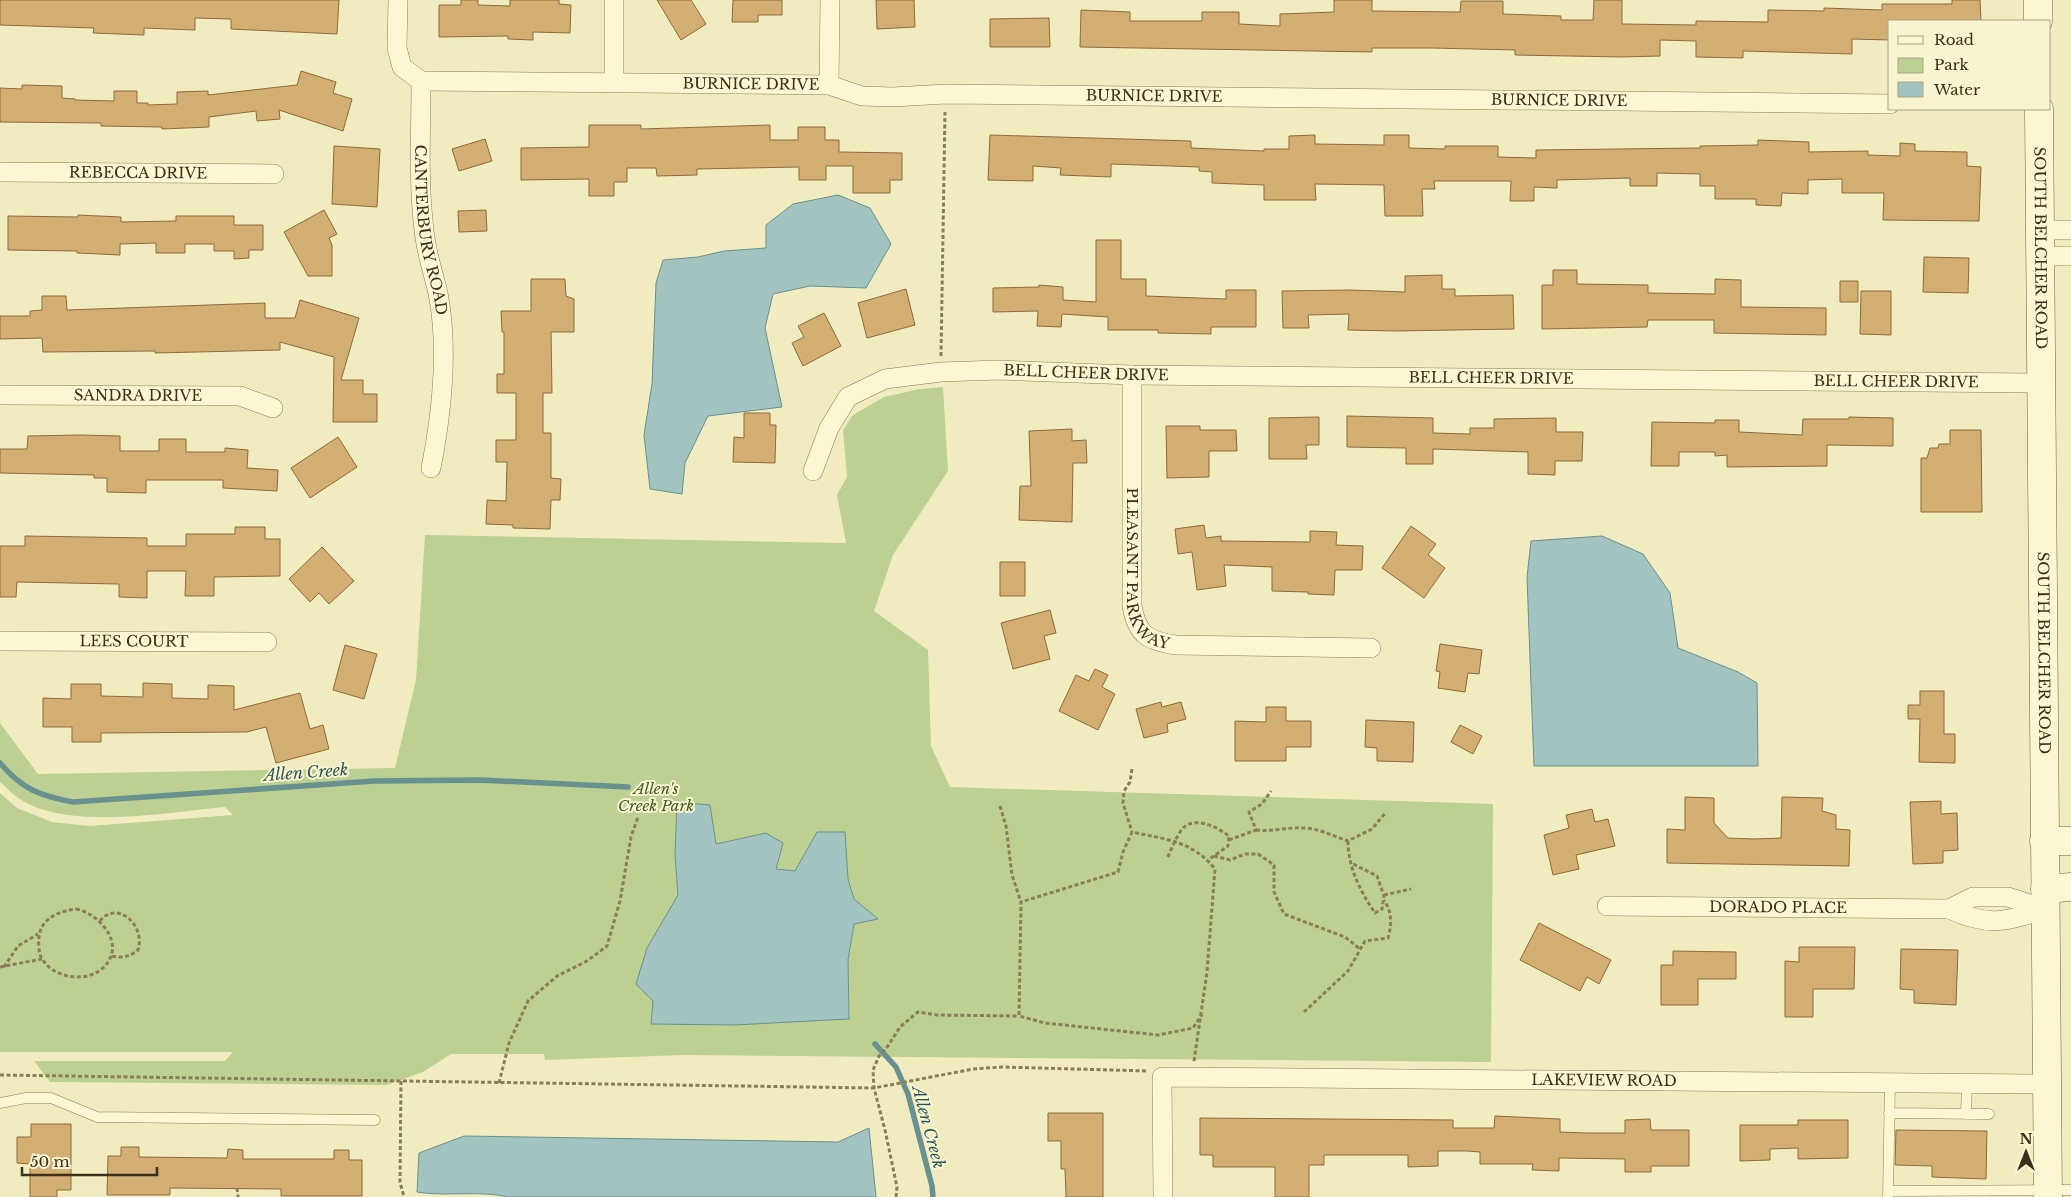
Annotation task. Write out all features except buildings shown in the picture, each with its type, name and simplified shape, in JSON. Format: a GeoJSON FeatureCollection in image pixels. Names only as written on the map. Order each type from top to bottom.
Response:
{"type":"FeatureCollection","features":[{"type":"Feature","properties":{"kind":"main road"},"geometry":{"type":"LineString","coordinates":[[2038,0],[2038,20]]}},
{"type":"Feature","properties":{"kind":"main road","name":"SOUTH BELCHER ROAD"},"geometry":{"type":"LineString","coordinates":[[2039,110],[2044,841],[2054,895],[2047,1084],[2055,1193]]}},
{"type":"Feature","properties":{"kind":"main road"},"geometry":{"type":"LineString","coordinates":[[2044,841],[2071,841]]}},
{"type":"Feature","properties":{"kind":"street"},"geometry":{"type":"LineString","coordinates":[[398,0],[397,48],[402,68],[420,81]]}},
{"type":"Feature","properties":{"kind":"street"},"geometry":{"type":"LineString","coordinates":[[614,0],[614,82]]}},
{"type":"Feature","properties":{"kind":"street"},"geometry":{"type":"LineString","coordinates":[[829,85],[830,0]]}},
{"type":"Feature","properties":{"kind":"street","name":"BURNICE DRIVE"},"geometry":{"type":"LineString","coordinates":[[420,81],[829,85],[862,96],[893,97],[946,94],[1888,104]]}},
{"type":"Feature","properties":{"kind":"street","name":"CANTERBURY ROAD"},"geometry":{"type":"LineString","coordinates":[[420,81],[423,223],[429,263],[438,293],[442,331],[443,371],[436,442],[431,468]]}},
{"type":"Feature","properties":{"kind":"street","name":"REBECCA DRIVE"},"geometry":{"type":"LineString","coordinates":[[0,172],[274,174]]}},
{"type":"Feature","properties":{"kind":"street"},"geometry":{"type":"LineString","coordinates":[[2040,243],[2071,230]]}},
{"type":"Feature","properties":{"kind":"street"},"geometry":{"type":"LineString","coordinates":[[2040,243],[2071,256]]}},
{"type":"Feature","properties":{"kind":"street","name":"BELL CHEER DRIVE"},"geometry":{"type":"LineString","coordinates":[[813,472],[829,428],[848,397],[885,379],[941,372],[999,370],[1132,375],[2041,383]]}},
{"type":"Feature","properties":{"kind":"street","name":"PLEASANT PARKWAY"},"geometry":{"type":"LineString","coordinates":[[1132,375],[1132,606],[1135,620],[1145,636],[1160,643],[1176,645],[1371,648]]}},
{"type":"Feature","properties":{"kind":"street","name":"SANDRA DRIVE"},"geometry":{"type":"LineString","coordinates":[[0,395],[240,396],[273,408]]}},
{"type":"Feature","properties":{"kind":"street","name":"LEES COURT"},"geometry":{"type":"LineString","coordinates":[[0,641],[267,642]]}},
{"type":"Feature","properties":{"kind":"street","name":"DORADO PLACE"},"geometry":{"type":"LineString","coordinates":[[1607,906],[1949,910],[1972,920],[2008,920],[2054,895]]}},
{"type":"Feature","properties":{"kind":"street"},"geometry":{"type":"LineString","coordinates":[[1162,1077],[1163,1197]]}},
{"type":"Feature","properties":{"kind":"street","name":"LAKEVIEW ROAD"},"geometry":{"type":"LineString","coordinates":[[1162,1077],[2047,1084]]}},
{"type":"Feature","properties":{"kind":"lane"},"geometry":{"type":"LineString","coordinates":[[1890,1083],[1888,1194],[2055,1193]]}},
{"type":"Feature","properties":{"kind":"lane"},"geometry":{"type":"LineString","coordinates":[[1966,1114],[1967,1084]]}},
{"type":"Feature","properties":{"kind":"lane"},"geometry":{"type":"LineString","coordinates":[[0,1103],[26,1098],[51,1098],[97,1117],[375,1120]]}},
{"type":"Feature","properties":{"kind":"lane"},"geometry":{"type":"LineString","coordinates":[[1889,1113],[1989,1114]]}},
{"type":"Feature","properties":{"kind":"path"},"geometry":{"type":"LineString","coordinates":[[941,372],[946,94]]}},
{"type":"Feature","properties":{"kind":"path"},"geometry":{"type":"LineString","coordinates":[[1021,902],[1118,872],[1123,852],[1132,832],[1123,803],[1124,791],[1130,782],[1132,769]]}},
{"type":"Feature","properties":{"kind":"path"},"geometry":{"type":"LineString","coordinates":[[1256,830],[1249,812],[1262,804],[1271,791]]}},
{"type":"Feature","properties":{"kind":"path"},"geometry":{"type":"LineString","coordinates":[[1000,806],[1006,826],[1012,875],[1021,902],[1019,1016]]}},
{"type":"Feature","properties":{"kind":"path"},"geometry":{"type":"LineString","coordinates":[[1229,840],[1256,830],[1270,832],[1303,828],[1320,830],[1348,841],[1372,829],[1386,812]]}},
{"type":"Feature","properties":{"kind":"path"},"geometry":{"type":"LineString","coordinates":[[499,1083],[509,1043],[528,1001],[557,976],[587,961],[607,946],[620,901],[631,837],[638,816]]}},
{"type":"Feature","properties":{"kind":"path"},"geometry":{"type":"LineString","coordinates":[[1168,858],[1180,830],[1190,824],[1202,823],[1220,828],[1229,836],[1228,846],[1208,860]]}},
{"type":"Feature","properties":{"kind":"path"},"geometry":{"type":"LineString","coordinates":[[1132,832],[1176,840],[1208,860],[1215,869],[1202,1014],[1194,1049],[1193,1077]]}},
{"type":"Feature","properties":{"kind":"path"},"geometry":{"type":"LineString","coordinates":[[1348,841],[1348,856],[1356,879],[1374,913],[1382,909],[1384,895],[1377,876],[1351,863]]}},
{"type":"Feature","properties":{"kind":"path"},"geometry":{"type":"LineString","coordinates":[[1214,856],[1230,860],[1245,854],[1258,854],[1274,865],[1274,892],[1284,914],[1344,937],[1360,949]]}},
{"type":"Feature","properties":{"kind":"path"},"geometry":{"type":"LineString","coordinates":[[1384,895],[1411,889]]}},
{"type":"Feature","properties":{"kind":"path"},"geometry":{"type":"LineString","coordinates":[[1304,1012],[1348,971],[1365,942],[1388,938],[1391,926],[1390,909],[1384,900]]}},
{"type":"Feature","properties":{"kind":"path"},"geometry":{"type":"LineString","coordinates":[[2,967],[18,946],[38,934],[46,920],[69,910],[85,911],[100,920],[108,936],[111,956]]}},
{"type":"Feature","properties":{"kind":"path"},"geometry":{"type":"LineString","coordinates":[[100,920],[103,917],[114,914],[127,916],[137,927],[140,934],[138,950],[133,954],[123,958],[111,956]]}},
{"type":"Feature","properties":{"kind":"path"},"geometry":{"type":"LineString","coordinates":[[38,934],[42,959],[55,972],[77,977],[89,976],[96,972],[111,956]]}},
{"type":"Feature","properties":{"kind":"path"},"geometry":{"type":"LineString","coordinates":[[2,967],[42,959]]}},
{"type":"Feature","properties":{"kind":"path"},"geometry":{"type":"LineString","coordinates":[[896,1197],[897,1187],[886,1130],[874,1088],[873,1070],[879,1056],[886,1049],[900,1027],[918,1012],[937,1015],[1019,1016],[1045,1023],[1158,1035],[1193,1028],[1202,1014]]}},
{"type":"Feature","properties":{"kind":"path"},"geometry":{"type":"LineString","coordinates":[[0,1075],[874,1088],[973,1069],[1002,1067],[1151,1071],[1162,1077]]}},
{"type":"Feature","properties":{"kind":"path"},"geometry":{"type":"LineString","coordinates":[[401,1081],[400,1182],[404,1197]]}},
{"type":"Feature","properties":{"kind":"path"},"geometry":{"type":"LineString","coordinates":[[237,1188],[238,1197]]}},
{"type":"Feature","properties":{"kind":"green space","name":"Allen's Creek Park"},"geometry":{"type":"Polygon","coordinates":[[[943,387],[948,471],[893,555],[874,611],[928,650],[931,746],[950,787],[1493,804],[1491,1062],[683,1055],[545,1060],[544,1054],[451,1054],[423,1072],[387,1085],[50,1082],[34,1061],[225,1061],[233,1052],[0,1052],[0,793],[17,808],[52,822],[90,826],[233,815],[225,807],[120,817],[91,817],[40,809],[17,797],[0,782],[0,723],[38,774],[395,768],[416,680],[425,535],[846,543],[837,495],[847,477],[843,430],[853,415],[884,397],[920,389],[943,387]]]}},
{"type":"Feature","properties":{"kind":"water"},"geometry":{"type":"Polygon","coordinates":[[[838,195],[870,208],[891,244],[866,288],[810,286],[773,294],[765,328],[782,407],[708,416],[685,463],[682,494],[650,489],[644,435],[652,384],[656,283],[663,260],[698,257],[724,251],[766,248],[766,225],[793,204],[838,195]]]}},
{"type":"Feature","properties":{"kind":"water"},"geometry":{"type":"Polygon","coordinates":[[[1602,536],[1643,554],[1670,593],[1678,648],[1738,672],[1757,683],[1758,766],[1534,766],[1527,577],[1531,541],[1602,536]]]}},
{"type":"Feature","properties":{"kind":"water"},"geometry":{"type":"Polygon","coordinates":[[[677,802],[710,805],[716,844],[766,833],[783,843],[776,869],[795,871],[817,832],[845,832],[848,879],[854,899],[878,919],[854,924],[848,960],[849,1019],[734,1025],[651,1024],[653,1001],[636,984],[647,948],[678,895],[675,855],[677,802]]]}},
{"type":"Feature","properties":{"kind":"water"},"geometry":{"type":"Polygon","coordinates":[[[869,1128],[876,1197],[508,1197],[486,1194],[417,1192],[419,1153],[464,1136],[838,1142],[869,1128]]]}},
{"type":"Feature","properties":{"kind":"waterway","name":"Allen Creek"},"geometry":{"type":"LineString","coordinates":[[0,763],[16,779],[32,790],[73,802],[374,781],[480,780],[628,787]]}},
{"type":"Feature","properties":{"kind":"waterway","name":"Allen Creek"},"geometry":{"type":"LineString","coordinates":[[875,1044],[896,1067],[908,1094],[932,1186],[933,1197]]}}]}
